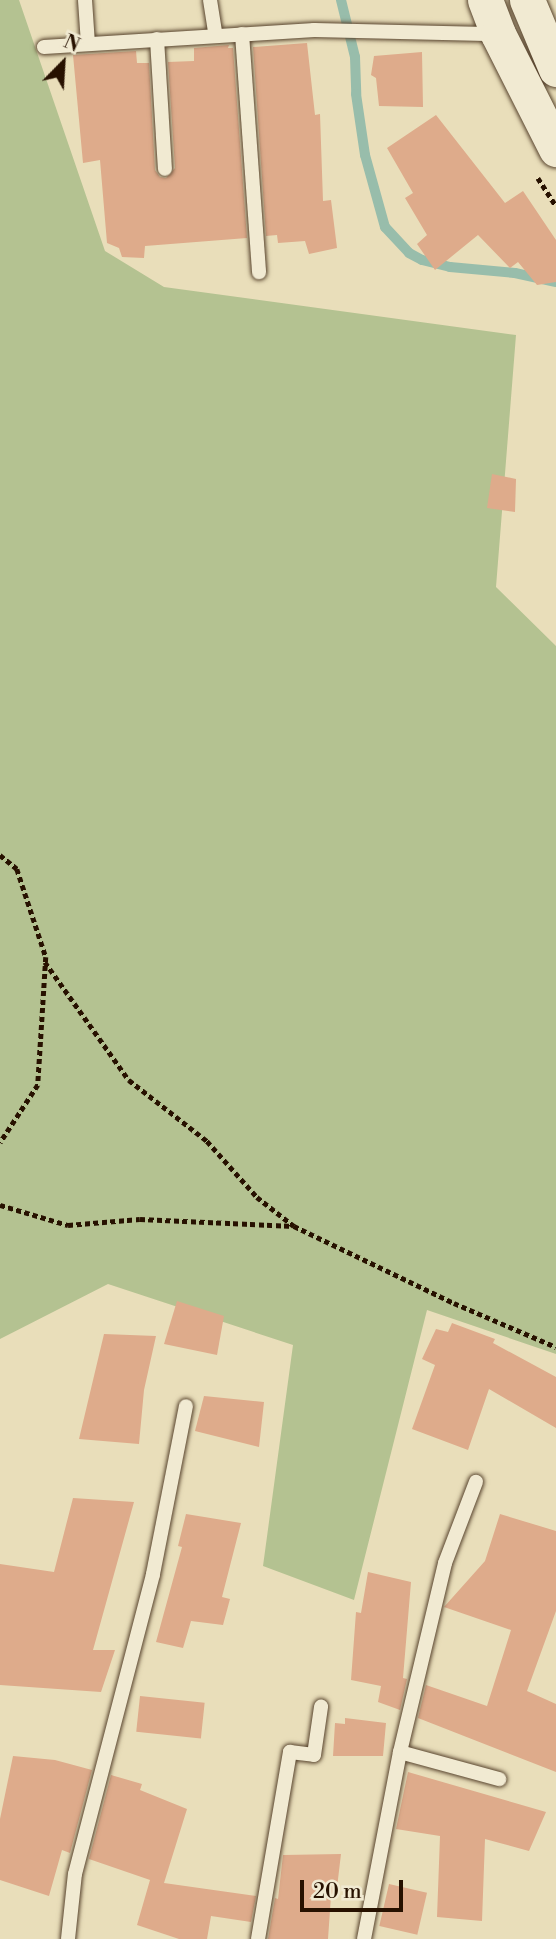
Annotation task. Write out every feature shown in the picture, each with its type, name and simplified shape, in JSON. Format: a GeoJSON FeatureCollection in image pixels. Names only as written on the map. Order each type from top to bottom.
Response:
{"type":"FeatureCollection","features":[{"type":"Feature","properties":{"kind":"street"},"geometry":{"type":"LineString","coordinates":[[485,0],[498,34],[556,149]]}},
{"type":"Feature","properties":{"kind":"street"},"geometry":{"type":"LineString","coordinates":[[527,0],[556,69]]}},
{"type":"Feature","properties":{"kind":"lane"},"geometry":{"type":"LineString","coordinates":[[85,0],[88,44]]}},
{"type":"Feature","properties":{"kind":"lane"},"geometry":{"type":"LineString","coordinates":[[210,0],[216,36]]}},
{"type":"Feature","properties":{"kind":"lane"},"geometry":{"type":"LineString","coordinates":[[44,47],[313,30],[498,34]]}},
{"type":"Feature","properties":{"kind":"lane"},"geometry":{"type":"LineString","coordinates":[[242,34],[259,272]]}},
{"type":"Feature","properties":{"kind":"lane"},"geometry":{"type":"LineString","coordinates":[[157,39],[165,169]]}},
{"type":"Feature","properties":{"kind":"lane"},"geometry":{"type":"LineString","coordinates":[[68,1939],[75,1874],[153,1574],[186,1406]]}},
{"type":"Feature","properties":{"kind":"lane"},"geometry":{"type":"LineString","coordinates":[[364,1939],[400,1752],[445,1563],[476,1482]]}},
{"type":"Feature","properties":{"kind":"lane"},"geometry":{"type":"LineString","coordinates":[[258,1939],[289,1752],[314,1755],[321,1707]]}},
{"type":"Feature","properties":{"kind":"lane"},"geometry":{"type":"LineString","coordinates":[[400,1752],[499,1779]]}},
{"type":"Feature","properties":{"kind":"path"},"geometry":{"type":"LineString","coordinates":[[0,855],[17,869],[45,962],[129,1080],[206,1141],[257,1197],[294,1226],[454,1303],[556,1347]]}},
{"type":"Feature","properties":{"kind":"path"},"geometry":{"type":"LineString","coordinates":[[0,1143],[38,1085],[45,962]]}},
{"type":"Feature","properties":{"kind":"path"},"geometry":{"type":"LineString","coordinates":[[0,1205],[68,1225],[140,1219],[294,1226]]}},
{"type":"Feature","properties":{"kind":"green space"},"geometry":{"type":"Polygon","coordinates":[[[0,0],[19,0],[105,251],[164,287],[516,335],[496,587],[556,646],[556,1354],[427,1310],[354,1600],[263,1566],[293,1345],[108,1284],[0,1339],[0,0]]]}},
{"type":"Feature","properties":{"kind":"building"},"geometry":{"type":"Polygon","coordinates":[[[307,43],[315,115],[320,114],[323,201],[331,200],[337,248],[309,254],[305,241],[278,243],[277,235],[266,236],[253,47],[307,43]]]}},
{"type":"Feature","properties":{"kind":"building"},"geometry":{"type":"Polygon","coordinates":[[[229,45],[228,48],[233,48],[247,238],[145,246],[144,258],[122,257],[119,248],[107,243],[100,160],[83,163],[73,55],[136,51],[137,63],[149,63],[155,170],[160,177],[166,178],[175,168],[168,62],[194,61],[194,48],[229,45]]]}},
{"type":"Feature","properties":{"kind":"building"},"geometry":{"type":"Polygon","coordinates":[[[422,52],[423,107],[379,106],[376,78],[371,75],[374,56],[422,52]]]}},
{"type":"Feature","properties":{"kind":"building"},"geometry":{"type":"Polygon","coordinates":[[[436,115],[505,203],[523,191],[556,240],[556,282],[537,285],[518,262],[510,268],[478,235],[435,270],[417,244],[427,235],[405,198],[413,193],[387,148],[436,115]]]}},
{"type":"Feature","properties":{"kind":"building"},"geometry":{"type":"Polygon","coordinates":[[[492,474],[516,479],[515,512],[487,508],[492,474]]]}},
{"type":"Feature","properties":{"kind":"building"},"geometry":{"type":"Polygon","coordinates":[[[177,1301],[224,1316],[217,1355],[164,1344],[177,1301]]]}},
{"type":"Feature","properties":{"kind":"building"},"geometry":{"type":"Polygon","coordinates":[[[452,1323],[495,1339],[493,1343],[556,1377],[556,1428],[489,1389],[468,1450],[412,1429],[435,1365],[422,1359],[436,1329],[448,1332],[452,1323]]]}},
{"type":"Feature","properties":{"kind":"building"},"geometry":{"type":"Polygon","coordinates":[[[104,1334],[156,1336],[144,1390],[139,1444],[79,1439],[104,1334]]]}},
{"type":"Feature","properties":{"kind":"building"},"geometry":{"type":"Polygon","coordinates":[[[204,1396],[264,1402],[259,1447],[195,1431],[204,1396]]]}},
{"type":"Feature","properties":{"kind":"building"},"geometry":{"type":"Polygon","coordinates":[[[73,1498],[134,1502],[93,1650],[115,1650],[101,1692],[0,1685],[0,1564],[54,1572],[73,1498]]]}},
{"type":"Feature","properties":{"kind":"building"},"geometry":{"type":"Polygon","coordinates":[[[186,1514],[241,1523],[222,1597],[230,1599],[223,1625],[191,1621],[183,1648],[156,1642],[182,1547],[178,1546],[186,1514]]]}},
{"type":"Feature","properties":{"kind":"building"},"geometry":{"type":"Polygon","coordinates":[[[500,1514],[556,1531],[556,1611],[527,1691],[556,1704],[556,1772],[418,1718],[426,1685],[487,1706],[511,1630],[444,1607],[485,1561],[500,1514]]]}},
{"type":"Feature","properties":{"kind":"building"},"geometry":{"type":"Polygon","coordinates":[[[368,1572],[411,1582],[403,1678],[407,1679],[400,1710],[378,1702],[381,1686],[351,1680],[356,1612],[361,1613],[368,1572]]]}},
{"type":"Feature","properties":{"kind":"building"},"geometry":{"type":"Polygon","coordinates":[[[140,1696],[205,1703],[201,1739],[136,1732],[140,1696]]]}},
{"type":"Feature","properties":{"kind":"building"},"geometry":{"type":"Polygon","coordinates":[[[345,1718],[386,1723],[383,1756],[333,1756],[335,1723],[345,1724],[345,1718]]]}},
{"type":"Feature","properties":{"kind":"building"},"geometry":{"type":"Polygon","coordinates":[[[13,1756],[55,1760],[92,1770],[70,1853],[62,1850],[49,1896],[0,1880],[0,1819],[13,1756]]]}},
{"type":"Feature","properties":{"kind":"building"},"geometry":{"type":"Polygon","coordinates":[[[408,1772],[546,1812],[529,1851],[485,1839],[482,1921],[437,1917],[440,1836],[396,1829],[408,1772]]]}},
{"type":"Feature","properties":{"kind":"building"},"geometry":{"type":"Polygon","coordinates":[[[111,1775],[142,1784],[140,1790],[187,1809],[164,1883],[256,1896],[251,1922],[211,1916],[207,1939],[179,1939],[137,1925],[150,1880],[153,1881],[89,1859],[111,1775]]]}},
{"type":"Feature","properties":{"kind":"building"},"geometry":{"type":"Polygon","coordinates":[[[341,1854],[336,1896],[331,1896],[328,1939],[268,1939],[275,1898],[278,1899],[283,1855],[341,1854]]]}},
{"type":"Feature","properties":{"kind":"building"},"geometry":{"type":"Polygon","coordinates":[[[389,1884],[427,1893],[417,1935],[379,1926],[389,1884]]]}},
{"type":"Feature","properties":{"kind":"waterway"},"geometry":{"type":"LineString","coordinates":[[341,0],[355,57],[356,94],[365,155],[385,227],[409,253],[422,260],[450,267],[515,273],[556,282]]}}]}
